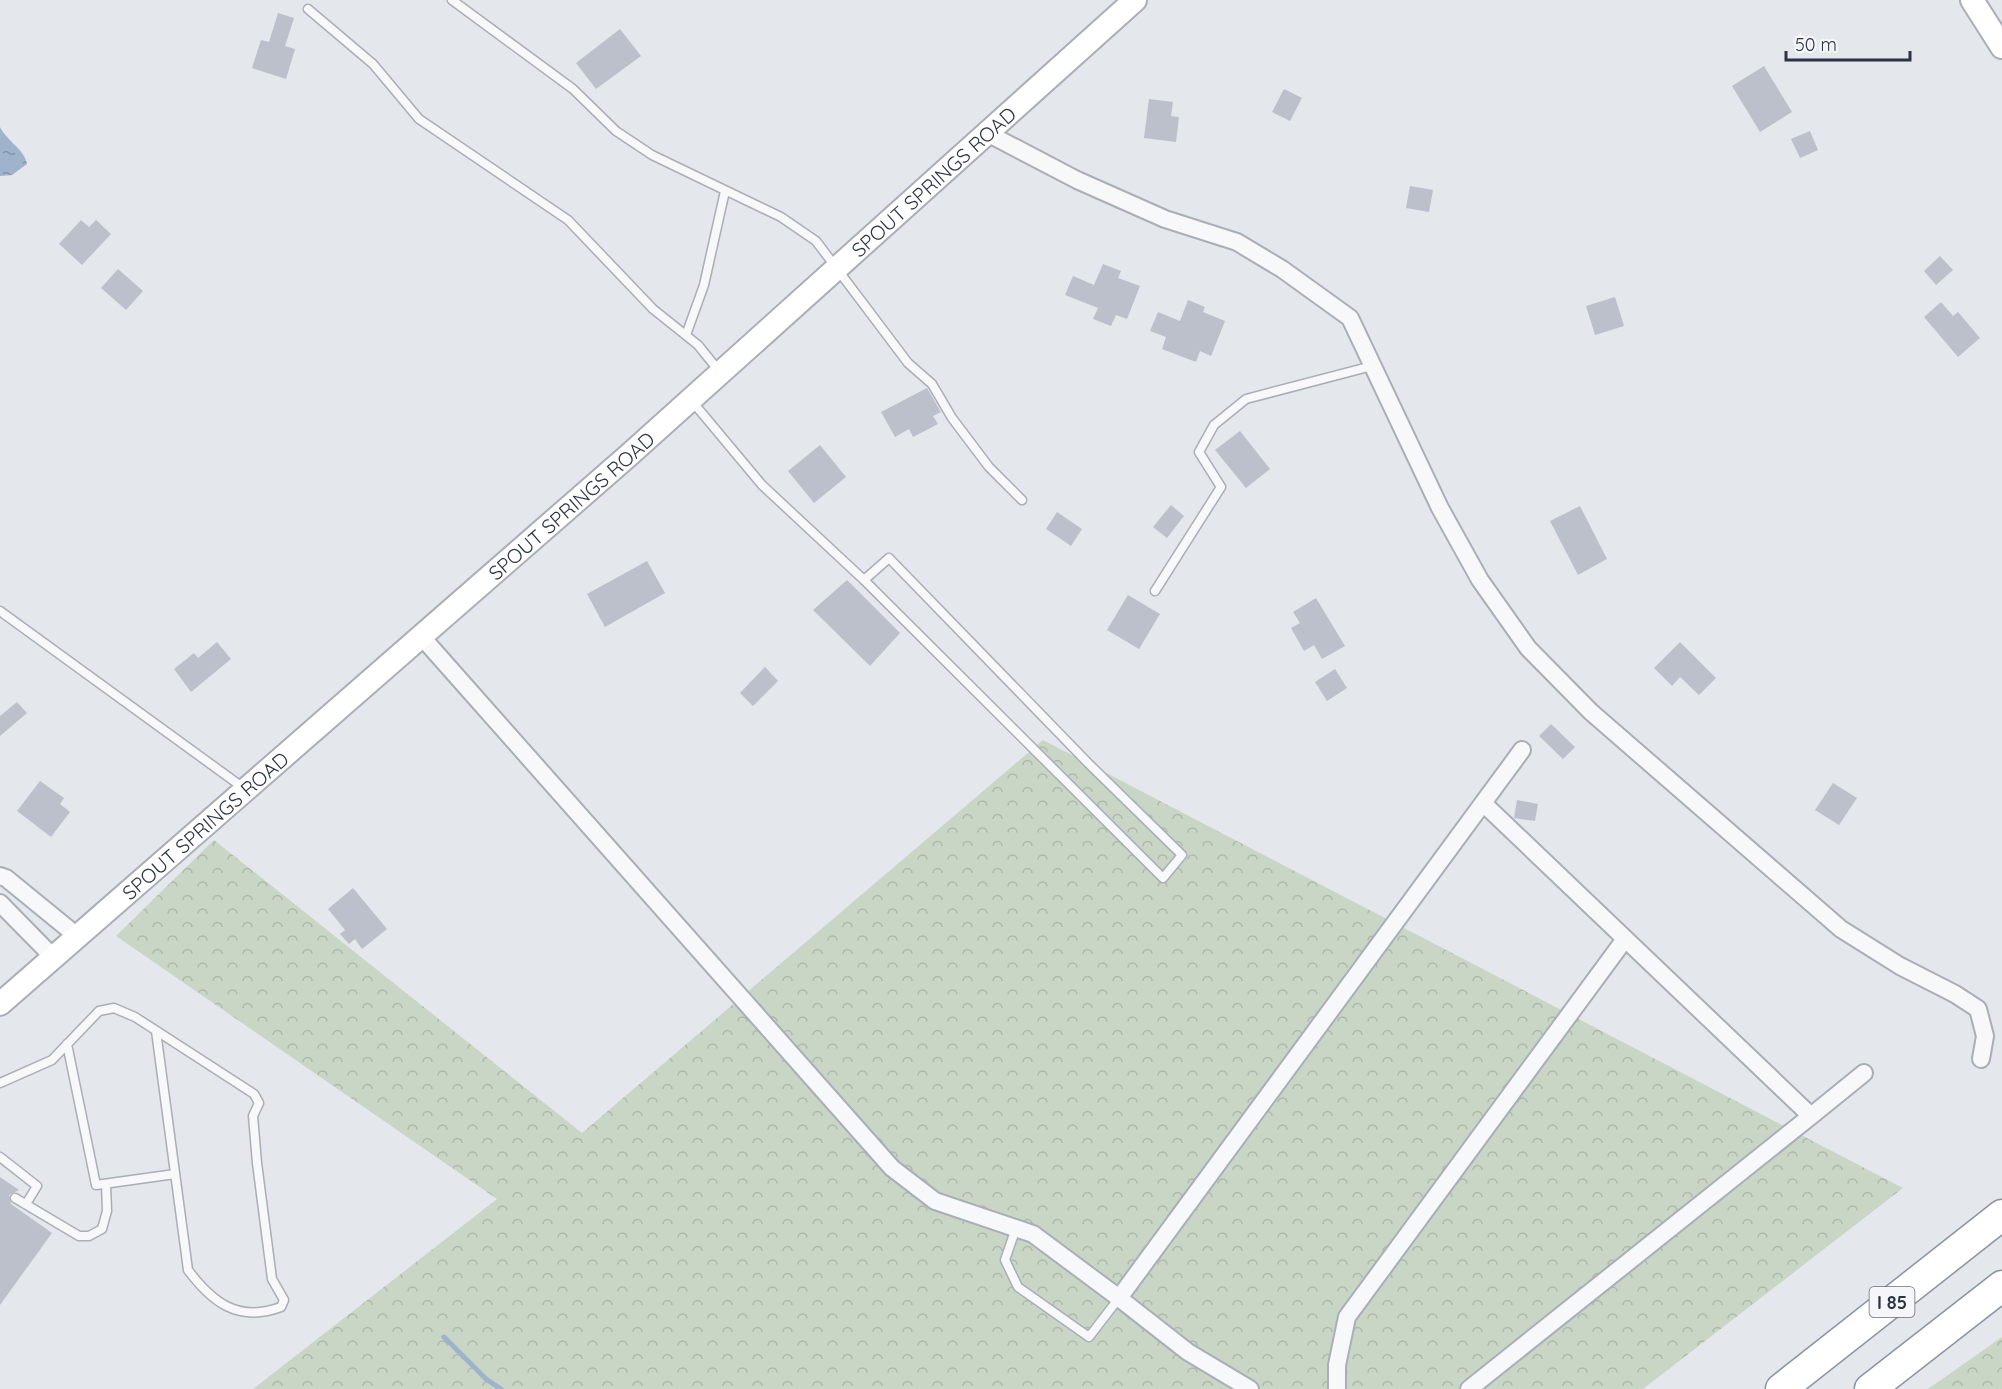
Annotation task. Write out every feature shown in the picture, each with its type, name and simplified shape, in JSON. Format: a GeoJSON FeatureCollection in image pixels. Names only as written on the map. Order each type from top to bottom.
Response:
{"type":"FeatureCollection","features":[{"type":"Feature","properties":{"kind":"highway","name":"I 85"},"geometry":{"type":"LineString","coordinates":[[1782,1389],[2002,1215]]}},
{"type":"Feature","properties":{"kind":"highway","name":"I 85"},"geometry":{"type":"LineString","coordinates":[[1870,1389],[2002,1286]]}},
{"type":"Feature","properties":{"kind":"street","name":"SPOUT SPRINGS ROAD"},"geometry":{"type":"LineString","coordinates":[[0,1004],[691,399],[1135,0]]}},
{"type":"Feature","properties":{"kind":"street"},"geometry":{"type":"LineString","coordinates":[[1972,0],[2002,47]]}},
{"type":"Feature","properties":{"kind":"street"},"geometry":{"type":"LineString","coordinates":[[987,133],[1077,180],[1165,219],[1237,242],[1282,269],[1350,318],[1456,537],[1480,580],[1528,648],[1590,712],[1841,928],[1900,966],[1955,994],[1978,1009],[1985,1036],[1981,1059]]}},
{"type":"Feature","properties":{"kind":"street"},"geometry":{"type":"LineString","coordinates":[[421,636],[892,1168],[935,1201],[1033,1234],[1188,1352],[1250,1389]]}},
{"type":"Feature","properties":{"kind":"street"},"geometry":{"type":"LineString","coordinates":[[1119,1298],[1522,750]]}},
{"type":"Feature","properties":{"kind":"street"},"geometry":{"type":"LineString","coordinates":[[1483,803],[1810,1116]]}},
{"type":"Feature","properties":{"kind":"street"},"geometry":{"type":"LineString","coordinates":[[0,876],[6,878],[77,936]]}},
{"type":"Feature","properties":{"kind":"street"},"geometry":{"type":"LineString","coordinates":[[0,903],[53,957]]}},
{"type":"Feature","properties":{"kind":"street"},"geometry":{"type":"LineString","coordinates":[[1337,1389],[1337,1365],[1347,1317],[1625,939]]}},
{"type":"Feature","properties":{"kind":"street"},"geometry":{"type":"LineString","coordinates":[[1469,1389],[1864,1073]]}},
{"type":"Feature","properties":{"kind":"lane"},"geometry":{"type":"LineString","coordinates":[[452,0],[573,89],[616,132],[651,155],[781,217],[816,241],[838,267],[908,363],[932,384],[952,418],[989,467],[1022,500]]}},
{"type":"Feature","properties":{"kind":"lane"},"geometry":{"type":"LineString","coordinates":[[308,9],[373,64],[419,119],[568,220],[653,309],[698,345],[720,373]]}},
{"type":"Feature","properties":{"kind":"lane"},"geometry":{"type":"LineString","coordinates":[[686,335],[704,285],[725,191]]}},
{"type":"Feature","properties":{"kind":"lane"},"geometry":{"type":"LineString","coordinates":[[1155,591],[1221,487],[1199,452],[1214,425],[1246,399],[1372,366]]}},
{"type":"Feature","properties":{"kind":"lane"},"geometry":{"type":"LineString","coordinates":[[691,399],[762,485],[864,580],[1163,878],[1182,855],[1089,764],[889,558],[864,580]]}},
{"type":"Feature","properties":{"kind":"lane"},"geometry":{"type":"LineString","coordinates":[[0,611],[245,789]]}},
{"type":"Feature","properties":{"kind":"lane"},"geometry":{"type":"LineString","coordinates":[[0,1083],[52,1060],[99,1011],[114,1008],[135,1017],[254,1094],[259,1103],[253,1116],[272,1279],[284,1300],[281,1306],[272,1310],[236,1311],[206,1294],[188,1270],[156,1031]]}},
{"type":"Feature","properties":{"kind":"lane"},"geometry":{"type":"LineString","coordinates":[[67,1044],[96,1185],[175,1174]]}},
{"type":"Feature","properties":{"kind":"lane"},"geometry":{"type":"LineString","coordinates":[[0,1157],[37,1186],[26,1204]]}},
{"type":"Feature","properties":{"kind":"lane"},"geometry":{"type":"LineString","coordinates":[[15,1198],[79,1236],[89,1236],[102,1228],[107,1211],[106,1184]]}},
{"type":"Feature","properties":{"kind":"lane"},"geometry":{"type":"LineString","coordinates":[[1016,1228],[1005,1260],[1018,1287],[1089,1337],[1119,1298]]}},
{"type":"Feature","properties":{"kind":"green space"},"geometry":{"type":"Polygon","coordinates":[[[1043,740],[1903,1188],[1643,1389],[253,1389],[497,1199],[116,936],[214,840],[582,1133],[1043,740]]]}},
{"type":"Feature","properties":{"kind":"green space"},"geometry":{"type":"Polygon","coordinates":[[[2002,1337],[2002,1389],[1928,1389],[2002,1337]]]}},
{"type":"Feature","properties":{"kind":"water"},"geometry":{"type":"Polygon","coordinates":[[[0,127],[26,159],[27,164],[12,175],[0,176],[0,127]]]}},
{"type":"Feature","properties":{"kind":"building"},"geometry":{"type":"Polygon","coordinates":[[[278,13],[294,18],[285,46],[295,49],[286,79],[252,68],[261,40],[269,42],[278,13]]]}},
{"type":"Feature","properties":{"kind":"building"},"geometry":{"type":"Polygon","coordinates":[[[620,29],[641,56],[596,89],[576,63],[620,29]]]}},
{"type":"Feature","properties":{"kind":"building"},"geometry":{"type":"Polygon","coordinates":[[[1764,66],[1792,112],[1760,132],[1732,86],[1764,66]]]}},
{"type":"Feature","properties":{"kind":"building"},"geometry":{"type":"Polygon","coordinates":[[[1284,89],[1302,98],[1290,121],[1272,112],[1284,89]]]}},
{"type":"Feature","properties":{"kind":"building"},"geometry":{"type":"Polygon","coordinates":[[[1149,99],[1173,102],[1171,116],[1179,117],[1176,142],[1144,138],[1149,99]]]}},
{"type":"Feature","properties":{"kind":"building"},"geometry":{"type":"Polygon","coordinates":[[[1810,131],[1818,150],[1800,158],[1791,139],[1810,131]]]}},
{"type":"Feature","properties":{"kind":"building"},"geometry":{"type":"Polygon","coordinates":[[[1410,186],[1433,190],[1429,212],[1406,208],[1410,186]]]}},
{"type":"Feature","properties":{"kind":"building"},"geometry":{"type":"Polygon","coordinates":[[[81,220],[89,227],[96,220],[111,234],[82,265],[59,244],[81,220]]]}},
{"type":"Feature","properties":{"kind":"building"},"geometry":{"type":"Polygon","coordinates":[[[1940,256],[1953,270],[1936,285],[1924,271],[1940,256]]]}},
{"type":"Feature","properties":{"kind":"building"},"geometry":{"type":"Polygon","coordinates":[[[1103,264],[1121,271],[1118,278],[1140,286],[1127,319],[1116,315],[1111,326],[1093,319],[1098,308],[1065,295],[1073,276],[1094,285],[1103,264]]]}},
{"type":"Feature","properties":{"kind":"building"},"geometry":{"type":"Polygon","coordinates":[[[118,269],[143,291],[126,310],[101,288],[118,269]]]}},
{"type":"Feature","properties":{"kind":"building"},"geometry":{"type":"Polygon","coordinates":[[[1615,297],[1624,326],[1595,335],[1586,306],[1615,297]]]}},
{"type":"Feature","properties":{"kind":"building"},"geometry":{"type":"Polygon","coordinates":[[[1188,300],[1205,307],[1203,312],[1225,321],[1211,356],[1200,351],[1196,362],[1162,349],[1166,337],[1150,331],[1158,312],[1180,321],[1188,300]]]}},
{"type":"Feature","properties":{"kind":"building"},"geometry":{"type":"Polygon","coordinates":[[[1941,302],[1953,316],[1958,312],[1980,338],[1958,357],[1924,317],[1941,302]]]}},
{"type":"Feature","properties":{"kind":"building"},"geometry":{"type":"Polygon","coordinates":[[[927,388],[941,412],[933,416],[938,424],[913,437],[909,429],[895,437],[881,412],[927,388]]]}},
{"type":"Feature","properties":{"kind":"building"},"geometry":{"type":"Polygon","coordinates":[[[1240,431],[1270,469],[1246,488],[1215,450],[1240,431]]]}},
{"type":"Feature","properties":{"kind":"building"},"geometry":{"type":"Polygon","coordinates":[[[820,445],[846,477],[814,503],[788,471],[820,445]]]}},
{"type":"Feature","properties":{"kind":"building"},"geometry":{"type":"Polygon","coordinates":[[[1171,505],[1184,516],[1167,538],[1153,527],[1171,505]]]}},
{"type":"Feature","properties":{"kind":"building"},"geometry":{"type":"Polygon","coordinates":[[[1580,506],[1607,559],[1578,575],[1550,521],[1580,506]]]}},
{"type":"Feature","properties":{"kind":"building"},"geometry":{"type":"Polygon","coordinates":[[[1057,512],[1082,529],[1071,546],[1046,529],[1057,512]]]}},
{"type":"Feature","properties":{"kind":"building"},"geometry":{"type":"Polygon","coordinates":[[[647,561],[665,593],[605,627],[587,594],[647,561]]]}},
{"type":"Feature","properties":{"kind":"building"},"geometry":{"type":"Polygon","coordinates":[[[847,580],[900,633],[870,666],[813,610],[847,580]]]}},
{"type":"Feature","properties":{"kind":"building"},"geometry":{"type":"Polygon","coordinates":[[[1128,595],[1160,614],[1139,649],[1107,630],[1128,595]]]}},
{"type":"Feature","properties":{"kind":"building"},"geometry":{"type":"Polygon","coordinates":[[[1316,598],[1345,646],[1322,659],[1314,645],[1304,651],[1291,628],[1300,623],[1293,612],[1316,598]]]}},
{"type":"Feature","properties":{"kind":"building"},"geometry":{"type":"Polygon","coordinates":[[[217,642],[231,659],[191,692],[174,669],[194,653],[198,658],[217,642]]]}},
{"type":"Feature","properties":{"kind":"building"},"geometry":{"type":"Polygon","coordinates":[[[1680,642],[1716,678],[1699,695],[1680,677],[1672,686],[1654,668],[1680,642]]]}},
{"type":"Feature","properties":{"kind":"building"},"geometry":{"type":"Polygon","coordinates":[[[765,667],[778,681],[753,706],[740,693],[765,667]]]}},
{"type":"Feature","properties":{"kind":"building"},"geometry":{"type":"Polygon","coordinates":[[[1335,669],[1347,688],[1327,701],[1315,682],[1335,669]]]}},
{"type":"Feature","properties":{"kind":"building"},"geometry":{"type":"Polygon","coordinates":[[[17,702],[27,713],[0,736],[0,716],[17,702]]]}},
{"type":"Feature","properties":{"kind":"building"},"geometry":{"type":"Polygon","coordinates":[[[1551,724],[1575,747],[1563,759],[1539,736],[1551,724]]]}},
{"type":"Feature","properties":{"kind":"building"},"geometry":{"type":"Polygon","coordinates":[[[40,781],[64,798],[60,804],[70,812],[51,837],[17,811],[40,781]]]}},
{"type":"Feature","properties":{"kind":"building"},"geometry":{"type":"Polygon","coordinates":[[[1833,783],[1857,798],[1839,825],[1815,810],[1833,783]]]}},
{"type":"Feature","properties":{"kind":"building"},"geometry":{"type":"Polygon","coordinates":[[[1517,800],[1538,804],[1535,821],[1514,818],[1517,800]]]}},
{"type":"Feature","properties":{"kind":"building"},"geometry":{"type":"Polygon","coordinates":[[[353,888],[387,929],[362,949],[355,939],[349,944],[340,934],[345,930],[328,909],[353,888]]]}},
{"type":"Feature","properties":{"kind":"building"},"geometry":{"type":"Polygon","coordinates":[[[0,1177],[19,1190],[9,1195],[11,1204],[52,1233],[0,1305],[0,1177]]]}},
{"type":"Feature","properties":{"kind":"waterway"},"geometry":{"type":"LineString","coordinates":[[444,1337],[486,1379],[501,1389]]}}]}
